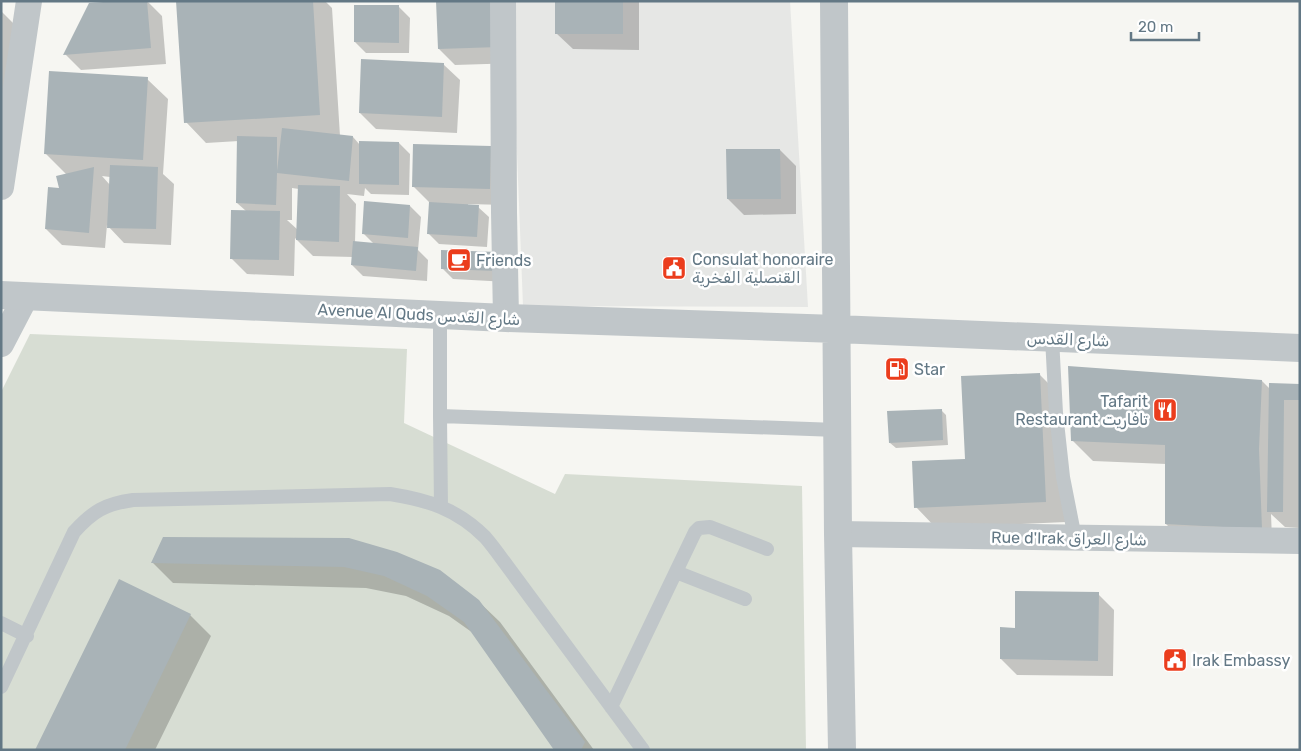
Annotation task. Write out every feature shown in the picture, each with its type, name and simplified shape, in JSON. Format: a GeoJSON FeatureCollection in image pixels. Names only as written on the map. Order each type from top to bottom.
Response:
{"type":"FeatureCollection","features":[{"type":"Feature","properties":{"kind":"street"},"geometry":{"type":"LineString","coordinates":[[1,187],[30,1]]}},
{"type":"Feature","properties":{"kind":"street"},"geometry":{"type":"LineString","coordinates":[[503,1],[506,318]]}},
{"type":"Feature","properties":{"kind":"street"},"geometry":{"type":"LineString","coordinates":[[834,1],[838,534],[842,750]]}},
{"type":"Feature","properties":{"kind":"street"},"geometry":{"type":"LineString","coordinates":[[1,344],[13,296]]}},
{"type":"Feature","properties":{"kind":"street","name":"Avenue Al Quds شارع القدس"},"geometry":{"type":"LineString","coordinates":[[13,296],[506,318],[837,329]]}},
{"type":"Feature","properties":{"kind":"street","name":"شارع القدس"},"geometry":{"type":"LineString","coordinates":[[837,329],[1300,348]]}},
{"type":"Feature","properties":{"kind":"street","name":"Rue d'Irak شارع العراق"},"geometry":{"type":"LineString","coordinates":[[838,534],[1300,541]]}},
{"type":"Feature","properties":{"kind":"lane"},"geometry":{"type":"LineString","coordinates":[[440,315],[441,507]]}},
{"type":"Feature","properties":{"kind":"lane"},"geometry":{"type":"LineString","coordinates":[[1052,338],[1056,413],[1063,477],[1075,538]]}},
{"type":"Feature","properties":{"kind":"lane"},"geometry":{"type":"LineString","coordinates":[[440,416],[837,430]]}},
{"type":"Feature","properties":{"kind":"lane"},"geometry":{"type":"LineString","coordinates":[[1,687],[74,532],[86,519],[100,509],[116,502],[133,500],[390,494],[416,498],[441,507],[465,520],[486,538],[643,750]]}},
{"type":"Feature","properties":{"kind":"lane"},"geometry":{"type":"LineString","coordinates":[[611,707],[695,532],[699,528],[710,527],[767,549]]}},
{"type":"Feature","properties":{"kind":"lane"},"geometry":{"type":"LineString","coordinates":[[676,572],[745,599]]}},
{"type":"Feature","properties":{"kind":"lane"},"geometry":{"type":"LineString","coordinates":[[1,623],[26,636]]}},
{"type":"Feature","properties":{"kind":"shaded area"},"geometry":{"type":"Polygon","coordinates":[[[511,1],[790,1],[808,307],[523,306],[511,1]]]}},
{"type":"Feature","properties":{"kind":"shaded area"},"geometry":{"type":"Polygon","coordinates":[[[30,334],[407,349],[404,423],[555,494],[565,474],[802,486],[806,750],[1,750],[1,392],[30,334]]]}},
{"type":"Feature","properties":{"kind":"building"},"geometry":{"type":"Polygon","coordinates":[[[147,1],[151,48],[63,55],[89,3],[147,1]]]}},
{"type":"Feature","properties":{"kind":"building"},"geometry":{"type":"Polygon","coordinates":[[[176,1],[313,1],[320,115],[184,123],[176,1]]]}},
{"type":"Feature","properties":{"kind":"building"},"geometry":{"type":"Polygon","coordinates":[[[436,1],[497,1],[499,47],[438,49],[436,1]]]}},
{"type":"Feature","properties":{"kind":"building"},"geometry":{"type":"Polygon","coordinates":[[[555,1],[623,1],[623,34],[555,34],[555,1]]]}},
{"type":"Feature","properties":{"kind":"building"},"geometry":{"type":"Polygon","coordinates":[[[354,5],[399,5],[399,43],[354,42],[354,5]]]}},
{"type":"Feature","properties":{"kind":"building"},"geometry":{"type":"Polygon","coordinates":[[[361,59],[444,63],[442,117],[359,113],[361,59]]]}},
{"type":"Feature","properties":{"kind":"building"},"geometry":{"type":"Polygon","coordinates":[[[49,71],[148,77],[143,160],[44,154],[49,71]]]}},
{"type":"Feature","properties":{"kind":"building"},"geometry":{"type":"Polygon","coordinates":[[[282,128],[353,136],[349,181],[277,173],[276,205],[236,203],[237,136],[277,137],[277,171],[282,128]]]}},
{"type":"Feature","properties":{"kind":"building"},"geometry":{"type":"Polygon","coordinates":[[[359,141],[399,142],[399,185],[359,184],[359,141]]]}},
{"type":"Feature","properties":{"kind":"building"},"geometry":{"type":"Polygon","coordinates":[[[413,144],[491,146],[490,189],[412,187],[413,144]]]}},
{"type":"Feature","properties":{"kind":"building"},"geometry":{"type":"Polygon","coordinates":[[[726,149],[780,149],[781,199],[727,199],[726,149]]]}},
{"type":"Feature","properties":{"kind":"building"},"geometry":{"type":"Polygon","coordinates":[[[110,165],[158,167],[156,229],[107,228],[110,165]]]}},
{"type":"Feature","properties":{"kind":"building"},"geometry":{"type":"Polygon","coordinates":[[[94,167],[89,233],[45,229],[48,187],[59,188],[56,176],[94,167]]]}},
{"type":"Feature","properties":{"kind":"building"},"geometry":{"type":"Polygon","coordinates":[[[298,185],[340,186],[339,242],[296,240],[298,185]]]}},
{"type":"Feature","properties":{"kind":"building"},"geometry":{"type":"Polygon","coordinates":[[[364,201],[410,205],[408,238],[362,234],[364,201]]]}},
{"type":"Feature","properties":{"kind":"building"},"geometry":{"type":"Polygon","coordinates":[[[429,202],[479,205],[477,237],[427,234],[429,202]]]}},
{"type":"Feature","properties":{"kind":"building"},"geometry":{"type":"Polygon","coordinates":[[[231,210],[280,211],[279,260],[230,259],[231,210]]]}},
{"type":"Feature","properties":{"kind":"building"},"geometry":{"type":"Polygon","coordinates":[[[353,241],[418,247],[416,271],[351,265],[353,241]]]}},
{"type":"Feature","properties":{"kind":"building"},"geometry":{"type":"Polygon","coordinates":[[[441,250],[498,252],[498,271],[441,269],[441,250]]]}},
{"type":"Feature","properties":{"kind":"building","name":"Tafarit Restaurant تافاريت"},"geometry":{"type":"Polygon","coordinates":[[[1068,366],[1262,380],[1259,449],[1262,529],[1165,524],[1165,445],[1071,441],[1068,366]]]}},
{"type":"Feature","properties":{"kind":"building"},"geometry":{"type":"Polygon","coordinates":[[[1040,373],[1046,502],[914,508],[912,461],[965,459],[961,376],[1040,373]]]}},
{"type":"Feature","properties":{"kind":"building"},"geometry":{"type":"Polygon","coordinates":[[[1269,383],[1300,384],[1300,400],[1284,400],[1283,512],[1267,512],[1269,383]]]}},
{"type":"Feature","properties":{"kind":"building"},"geometry":{"type":"Polygon","coordinates":[[[942,409],[943,440],[889,443],[887,411],[942,409]]]}},
{"type":"Feature","properties":{"kind":"building"},"geometry":{"type":"Polygon","coordinates":[[[163,537],[349,538],[397,552],[440,570],[479,600],[585,742],[581,750],[554,750],[464,622],[427,596],[384,576],[344,567],[151,563],[163,537]]]}},
{"type":"Feature","properties":{"kind":"building"},"geometry":{"type":"Polygon","coordinates":[[[119,579],[191,614],[125,750],[35,750],[119,579]]]}},
{"type":"Feature","properties":{"kind":"building"},"geometry":{"type":"Polygon","coordinates":[[[1015,591],[1099,592],[1098,661],[1000,659],[1000,627],[1015,628],[1015,591]]]}},
{"type":"Feature","properties":{"kind":"place","name":"Friends"},"geometry":{"type":"Point","coordinates":[459,260]}},
{"type":"Feature","properties":{"kind":"place","name":"Consulat honoraire القنصلية الفخرية"},"geometry":{"type":"Point","coordinates":[674,268]}},
{"type":"Feature","properties":{"kind":"place","name":"Star"},"geometry":{"type":"Point","coordinates":[897,369]}},
{"type":"Feature","properties":{"kind":"place","name":"Tafarit Restaurant تافاريت"},"geometry":{"type":"Point","coordinates":[1165,410]}},
{"type":"Feature","properties":{"kind":"place","name":"Irak Embassy"},"geometry":{"type":"Point","coordinates":[1175,660]}}]}
